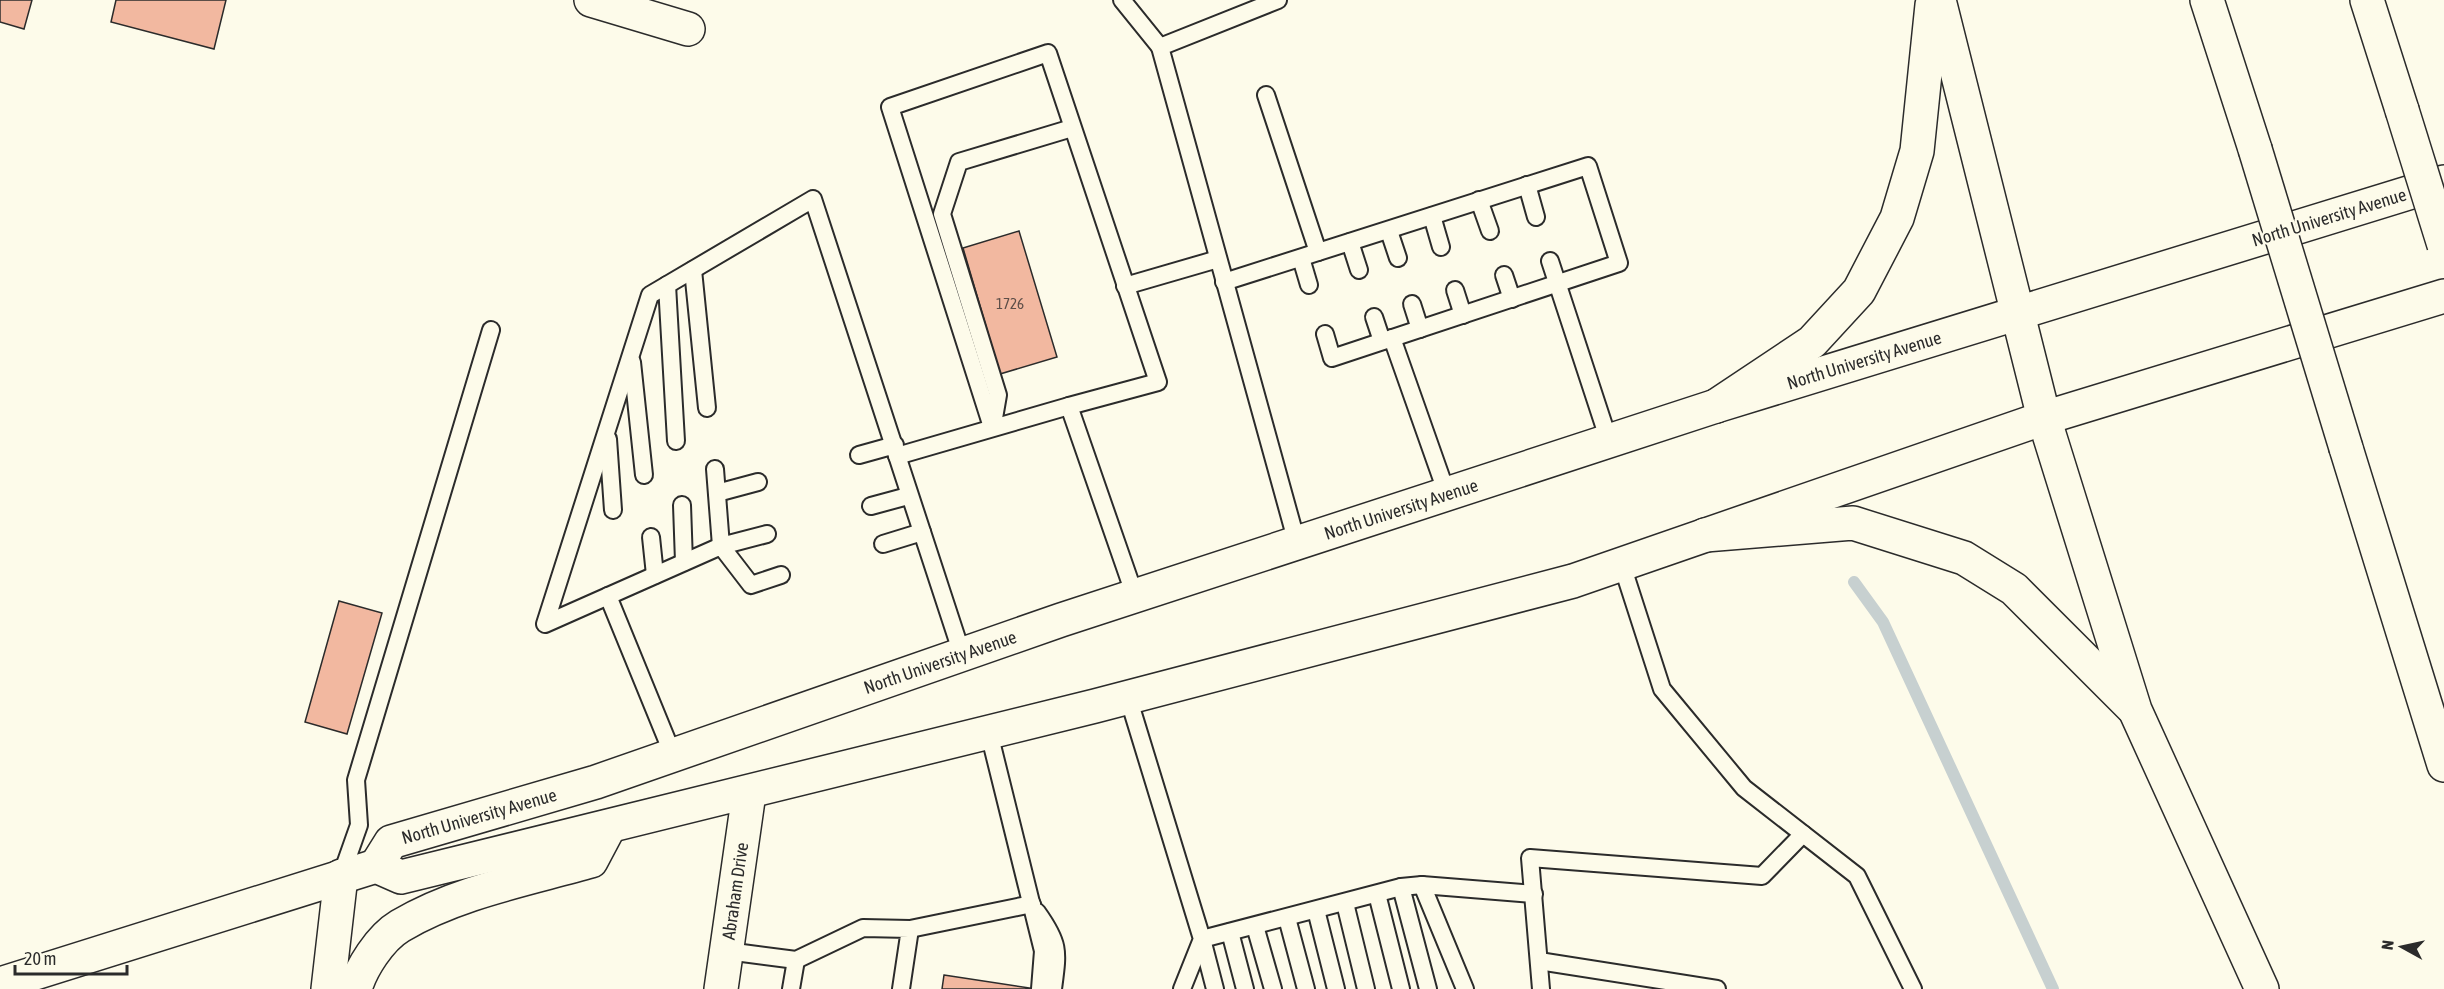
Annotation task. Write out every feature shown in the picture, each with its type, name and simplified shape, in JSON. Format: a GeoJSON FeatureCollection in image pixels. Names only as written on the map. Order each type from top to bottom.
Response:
{"type":"FeatureCollection","features":[{"type":"Feature","properties":{"kind":"main road"},"geometry":{"type":"LineString","coordinates":[[591,0],[688,29]]}},
{"type":"Feature","properties":{"kind":"main road"},"geometry":{"type":"LineString","coordinates":[[1716,406],[1812,342],[1859,291],[1897,218],[1917,151],[1932,0]]}},
{"type":"Feature","properties":{"kind":"main road"},"geometry":{"type":"LineString","coordinates":[[1939,0],[2044,418],[2134,710],[2262,989]]}},
{"type":"Feature","properties":{"kind":"main road"},"geometry":{"type":"LineString","coordinates":[[2207,0],[2444,765]]}},
{"type":"Feature","properties":{"kind":"main road"},"geometry":{"type":"LineString","coordinates":[[2367,0],[2444,244]]}},
{"type":"Feature","properties":{"kind":"main road","name":"North University Avenue"},"geometry":{"type":"LineString","coordinates":[[376,866],[391,842],[596,782],[962,654],[1716,406],[2444,182]]}},
{"type":"Feature","properties":{"kind":"main road"},"geometry":{"type":"LineString","coordinates":[[0,984],[376,866],[401,877],[989,733],[1573,582],[2044,418],[2444,296]]}},
{"type":"Feature","properties":{"kind":"main road"},"geometry":{"type":"LineString","coordinates":[[1705,535],[1853,523],[1964,558],[2014,589],[2134,710]]}},
{"type":"Feature","properties":{"kind":"main road","name":"Abraham Drive"},"geometry":{"type":"LineString","coordinates":[[721,989],[749,793]]}},
{"type":"Feature","properties":{"kind":"main road"},"geometry":{"type":"LineString","coordinates":[[355,989],[359,976],[398,927],[462,898],[591,861],[609,827]]}},
{"type":"Feature","properties":{"kind":"main road"},"geometry":{"type":"LineString","coordinates":[[328,989],[341,876]]}},
{"type":"Feature","properties":{"kind":"lane"},"geometry":{"type":"LineString","coordinates":[[1122,0],[1160,47],[1296,543]]}},
{"type":"Feature","properties":{"kind":"lane"},"geometry":{"type":"LineString","coordinates":[[1160,47],[1278,0]]}},
{"type":"Feature","properties":{"kind":"lane"},"geometry":{"type":"LineString","coordinates":[[859,455],[896,451],[992,428],[1158,382],[1048,53],[890,107],[992,428]]}},
{"type":"Feature","properties":{"kind":"lane"},"geometry":{"type":"LineString","coordinates":[[1266,96],[1318,252]]}},
{"type":"Feature","properties":{"kind":"lane"},"geometry":{"type":"LineString","coordinates":[[992,428],[998,395],[942,213],[959,162],[1072,128]]}},
{"type":"Feature","properties":{"kind":"lane"},"geometry":{"type":"LineString","coordinates":[[1224,282],[1588,166],[1619,262],[1332,358],[1325,334]]}},
{"type":"Feature","properties":{"kind":"lane"},"geometry":{"type":"LineString","coordinates":[[1527,185],[1536,217]]}},
{"type":"Feature","properties":{"kind":"lane"},"geometry":{"type":"LineString","coordinates":[[767,534],[721,546],[545,624],[650,295],[813,199],[896,451],[908,496],[962,654]]}},
{"type":"Feature","properties":{"kind":"lane"},"geometry":{"type":"LineString","coordinates":[[1479,200],[1490,231]]}},
{"type":"Feature","properties":{"kind":"lane"},"geometry":{"type":"LineString","coordinates":[[1432,216],[1441,247]]}},
{"type":"Feature","properties":{"kind":"lane"},"geometry":{"type":"LineString","coordinates":[[1389,231],[1398,258]]}},
{"type":"Feature","properties":{"kind":"lane"},"geometry":{"type":"LineString","coordinates":[[1350,242],[1359,270]]}},
{"type":"Feature","properties":{"kind":"lane"},"geometry":{"type":"LineString","coordinates":[[1300,258],[1310,285]]}},
{"type":"Feature","properties":{"kind":"lane"},"geometry":{"type":"LineString","coordinates":[[1125,286],[1218,259]]}},
{"type":"Feature","properties":{"kind":"lane"},"geometry":{"type":"LineString","coordinates":[[1550,261],[1609,441]]}},
{"type":"Feature","properties":{"kind":"lane"},"geometry":{"type":"LineString","coordinates":[[693,270],[707,408]]}},
{"type":"Feature","properties":{"kind":"lane"},"geometry":{"type":"LineString","coordinates":[[1504,275],[1512,299]]}},
{"type":"Feature","properties":{"kind":"lane"},"geometry":{"type":"LineString","coordinates":[[667,285],[676,441]]}},
{"type":"Feature","properties":{"kind":"lane"},"geometry":{"type":"LineString","coordinates":[[1455,290],[1463,315]]}},
{"type":"Feature","properties":{"kind":"lane"},"geometry":{"type":"LineString","coordinates":[[1412,304],[1420,329]]}},
{"type":"Feature","properties":{"kind":"lane"},"geometry":{"type":"LineString","coordinates":[[1374,317],[1387,340],[1447,494]]}},
{"type":"Feature","properties":{"kind":"lane"},"geometry":{"type":"LineString","coordinates":[[341,876],[359,825],[356,780],[491,330]]}},
{"type":"Feature","properties":{"kind":"lane"},"geometry":{"type":"LineString","coordinates":[[631,355],[644,475]]}},
{"type":"Feature","properties":{"kind":"lane"},"geometry":{"type":"LineString","coordinates":[[1069,406],[1135,596]]}},
{"type":"Feature","properties":{"kind":"lane"},"geometry":{"type":"LineString","coordinates":[[607,428],[613,510]]}},
{"type":"Feature","properties":{"kind":"lane"},"geometry":{"type":"LineString","coordinates":[[715,469],[721,546],[751,585],[781,576]]}},
{"type":"Feature","properties":{"kind":"lane"},"geometry":{"type":"LineString","coordinates":[[717,493],[758,482]]}},
{"type":"Feature","properties":{"kind":"lane"},"geometry":{"type":"LineString","coordinates":[[871,506],[908,496]]}},
{"type":"Feature","properties":{"kind":"lane"},"geometry":{"type":"LineString","coordinates":[[682,505],[684,562]]}},
{"type":"Feature","properties":{"kind":"lane"},"geometry":{"type":"LineString","coordinates":[[883,544],[922,532]]}},
{"type":"Feature","properties":{"kind":"lane"},"geometry":{"type":"LineString","coordinates":[[651,537],[655,575]]}},
{"type":"Feature","properties":{"kind":"lane"},"geometry":{"type":"LineString","coordinates":[[1622,565],[1662,689],[1744,788],[1857,876],[1913,989]]}},
{"type":"Feature","properties":{"kind":"lane"},"geometry":{"type":"LineString","coordinates":[[617,574],[613,594],[673,755]]}},
{"type":"Feature","properties":{"kind":"lane"},"geometry":{"type":"LineString","coordinates":[[1128,697],[1202,939],[1215,989]]}},
{"type":"Feature","properties":{"kind":"lane"},"geometry":{"type":"LineString","coordinates":[[989,733],[1042,951],[1040,989]]}},
{"type":"Feature","properties":{"kind":"lane"},"geometry":{"type":"LineString","coordinates":[[1541,989],[1530,858],[1762,876],[1803,834]]}},
{"type":"Feature","properties":{"kind":"lane"},"geometry":{"type":"LineString","coordinates":[[1202,939],[1401,887],[1422,885],[1533,894]]}},
{"type":"Feature","properties":{"kind":"lane"},"geometry":{"type":"LineString","coordinates":[[1422,885],[1465,989]]}},
{"type":"Feature","properties":{"kind":"lane"},"geometry":{"type":"LineString","coordinates":[[1401,887],[1428,989]]}},
{"type":"Feature","properties":{"kind":"lane"},"geometry":{"type":"LineString","coordinates":[[1377,894],[1401,989]]}},
{"type":"Feature","properties":{"kind":"lane"},"geometry":{"type":"LineString","coordinates":[[1344,903],[1366,989]]}},
{"type":"Feature","properties":{"kind":"lane"},"geometry":{"type":"LineString","coordinates":[[726,951],[796,960],[863,928],[910,929],[1032,904]]}},
{"type":"Feature","properties":{"kind":"lane"},"geometry":{"type":"LineString","coordinates":[[1032,904],[1050,930],[1058,951],[1053,989]]}},
{"type":"Feature","properties":{"kind":"lane"},"geometry":{"type":"LineString","coordinates":[[1316,910],[1336,989]]}},
{"type":"Feature","properties":{"kind":"lane"},"geometry":{"type":"LineString","coordinates":[[1287,918],[1306,989]]}},
{"type":"Feature","properties":{"kind":"lane"},"geometry":{"type":"LineString","coordinates":[[1255,926],[1273,989]]}},
{"type":"Feature","properties":{"kind":"lane"},"geometry":{"type":"LineString","coordinates":[[901,989],[910,929]]}},
{"type":"Feature","properties":{"kind":"lane"},"geometry":{"type":"LineString","coordinates":[[1230,932],[1245,989]]}},
{"type":"Feature","properties":{"kind":"lane"},"geometry":{"type":"LineString","coordinates":[[1182,989],[1202,939]]}},
{"type":"Feature","properties":{"kind":"lane"},"geometry":{"type":"LineString","coordinates":[[791,989],[796,960]]}},
{"type":"Feature","properties":{"kind":"lane"},"geometry":{"type":"LineString","coordinates":[[1539,961],[1685,987],[1717,989]]}},
{"type":"Feature","properties":{"kind":"building"},"geometry":{"type":"Polygon","coordinates":[[[0,0],[32,0],[24,29],[0,22],[0,0]]]}},
{"type":"Feature","properties":{"kind":"building"},"geometry":{"type":"Polygon","coordinates":[[[116,0],[226,0],[214,49],[111,22],[116,0]]]}},
{"type":"Feature","properties":{"kind":"building"},"geometry":{"type":"Polygon","coordinates":[[[1019,231],[1057,357],[1000,374],[963,248],[1019,231]]]}},
{"type":"Feature","properties":{"kind":"building"},"geometry":{"type":"Polygon","coordinates":[[[339,601],[382,613],[347,734],[305,722],[339,601]]]}},
{"type":"Feature","properties":{"kind":"building"},"geometry":{"type":"Polygon","coordinates":[[[944,975],[1036,989],[942,989],[944,975]]]}},
{"type":"Feature","properties":{"kind":"waterway"},"geometry":{"type":"LineString","coordinates":[[1854,582],[1883,622],[2053,989]]}}]}
